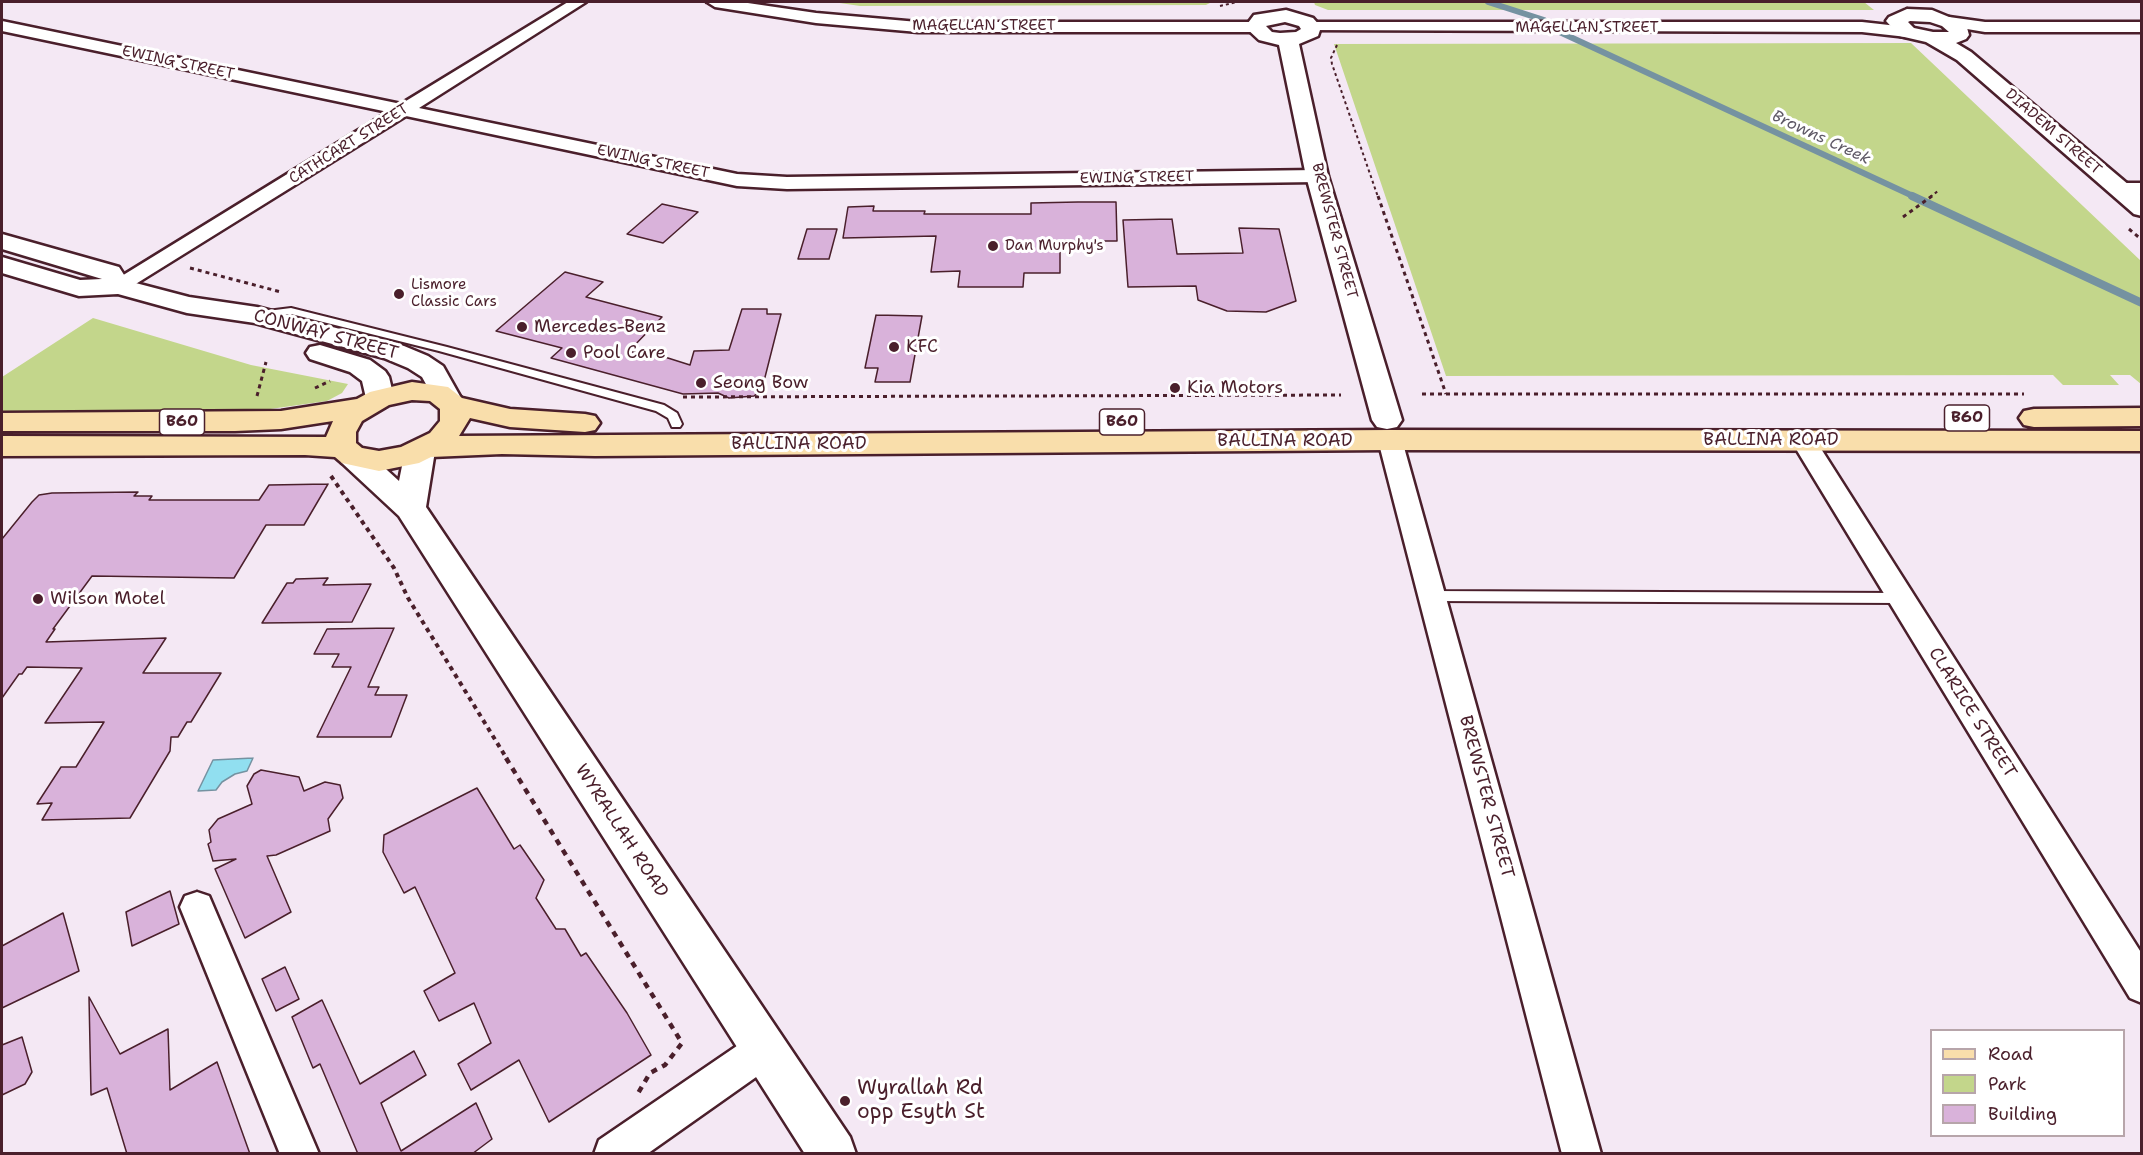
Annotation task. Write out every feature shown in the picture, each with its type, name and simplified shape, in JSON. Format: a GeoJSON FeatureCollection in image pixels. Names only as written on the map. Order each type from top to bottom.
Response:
{"type":"FeatureCollection","features":[{"type":"Feature","properties":{"kind":"main road","name":"B60"},"geometry":{"type":"LineString","coordinates":[[2,422],[258,422],[322,416],[412,391],[428,391],[450,401],[456,415],[454,423],[440,440],[408,456],[379,461],[340,457],[305,445],[2,446]]}},
{"type":"Feature","properties":{"kind":"main road","name":"BALLINA ROAD"},"geometry":{"type":"LineString","coordinates":[[450,401],[510,418],[544,422],[676,411],[1802,440],[2142,441]]}},
{"type":"Feature","properties":{"kind":"main road"},"geometry":{"type":"LineString","coordinates":[[340,457],[340,441],[344,424],[371,403]]}},
{"type":"Feature","properties":{"kind":"main road","name":"BALLINA ROAD"},"geometry":{"type":"LineString","coordinates":[[424,449],[502,444],[607,446],[2142,417]]}},
{"type":"Feature","properties":{"kind":"street","name":"CATHCART STREET"},"geometry":{"type":"LineString","coordinates":[[119,286],[578,2]]}},
{"type":"Feature","properties":{"kind":"street","name":"MAGELLAN STREET"},"geometry":{"type":"LineString","coordinates":[[715,2],[816,18],[918,27],[1255,27]]}},
{"type":"Feature","properties":{"kind":"street"},"geometry":{"type":"LineString","coordinates":[[1278,8],[1311,27],[1308,34],[1288,39],[1266,36],[1255,27],[1261,19],[1278,8]]}},
{"type":"Feature","properties":{"kind":"street","name":"MAGELLAN STREET"},"geometry":{"type":"LineString","coordinates":[[1311,27],[1862,27],[1904,14]]}},
{"type":"Feature","properties":{"kind":"street"},"geometry":{"type":"LineString","coordinates":[[1904,14],[1952,32],[1985,27],[2142,27]]}},
{"type":"Feature","properties":{"kind":"street","name":"DIADEM STREET"},"geometry":{"type":"LineString","coordinates":[[1904,14],[1933,39],[1952,32],[2142,209]]}},
{"type":"Feature","properties":{"kind":"street","name":"EWING STREET"},"geometry":{"type":"LineString","coordinates":[[2,26],[737,180],[759,182],[1317,176]]}},
{"type":"Feature","properties":{"kind":"street","name":"BREWSTER STREET"},"geometry":{"type":"LineString","coordinates":[[1288,39],[1317,176],[1388,430],[1582,1154]]}},
{"type":"Feature","properties":{"kind":"street"},"geometry":{"type":"LineString","coordinates":[[2119,189],[2142,189]]}},
{"type":"Feature","properties":{"kind":"street","name":"CONWAY STREET"},"geometry":{"type":"LineString","coordinates":[[2,241],[110,272],[119,286]]}},
{"type":"Feature","properties":{"kind":"street","name":"CONWAY STREET"},"geometry":{"type":"LineString","coordinates":[[2,265],[79,288],[119,286],[187,305],[257,315],[394,352],[418,362],[433,372],[450,401]]}},
{"type":"Feature","properties":{"kind":"street","name":"CONWAY STREET"},"geometry":{"type":"LineString","coordinates":[[187,305],[231,330],[360,366],[375,377],[371,403]]}},
{"type":"Feature","properties":{"kind":"street","name":"CLARICE STREET"},"geometry":{"type":"LineString","coordinates":[[1802,440],[2142,986]]}},
{"type":"Feature","properties":{"kind":"street"},"geometry":{"type":"LineString","coordinates":[[410,508],[424,449]]}},
{"type":"Feature","properties":{"kind":"street","name":"WYRALLAH ROAD"},"geometry":{"type":"LineString","coordinates":[[340,457],[410,508],[833,1154]]}},
{"type":"Feature","properties":{"kind":"street"},"geometry":{"type":"LineString","coordinates":[[197,907],[300,1154]]}},
{"type":"Feature","properties":{"kind":"street"},"geometry":{"type":"LineString","coordinates":[[613,1154],[763,1050]]}},
{"type":"Feature","properties":{"kind":"lane"},"geometry":{"type":"LineString","coordinates":[[257,315],[291,311],[444,349],[660,408],[673,416],[676,411]]}},
{"type":"Feature","properties":{"kind":"lane"},"geometry":{"type":"LineString","coordinates":[[1431,596],[1900,598]]}},
{"type":"Feature","properties":{"kind":"path"},"geometry":{"type":"LineString","coordinates":[[1346,45],[1336,45],[1335,53],[1331,58],[1332,64],[1446,394]]}},
{"type":"Feature","properties":{"kind":"path"},"geometry":{"type":"LineString","coordinates":[[1903,217],[1938,191]]}},
{"type":"Feature","properties":{"kind":"path"},"geometry":{"type":"LineString","coordinates":[[189,268],[288,294]]}},
{"type":"Feature","properties":{"kind":"path"},"geometry":{"type":"LineString","coordinates":[[254,405],[266,362]]}},
{"type":"Feature","properties":{"kind":"path"},"geometry":{"type":"LineString","coordinates":[[1422,394],[2035,394]]}},
{"type":"Feature","properties":{"kind":"path"},"geometry":{"type":"LineString","coordinates":[[676,411],[721,399],[1341,395]]}},
{"type":"Feature","properties":{"kind":"path"},"geometry":{"type":"LineString","coordinates":[[340,457],[408,598],[682,1043],[665,1065],[650,1073],[636,1094],[652,1125]]}},
{"type":"Feature","properties":{"kind":"green space"},"geometry":{"type":"Polygon","coordinates":[[[833,2],[1212,2],[1206,5],[860,6],[833,2]]]}},
{"type":"Feature","properties":{"kind":"green space"},"geometry":{"type":"Polygon","coordinates":[[[1314,2],[1864,2],[1874,10],[1328,10],[1315,5],[1314,2]]]}},
{"type":"Feature","properties":{"kind":"green space"},"geometry":{"type":"Polygon","coordinates":[[[1911,43],[2141,261],[2141,384],[2130,375],[2110,375],[2119,385],[2063,385],[2053,375],[1446,376],[1334,44],[1911,43]]]}},
{"type":"Feature","properties":{"kind":"green space"},"geometry":{"type":"Polygon","coordinates":[[[93,318],[251,365],[348,384],[342,393],[327,401],[256,411],[2,413],[2,377],[93,318]]]}},
{"type":"Feature","properties":{"kind":"water"},"geometry":{"type":"Polygon","coordinates":[[[253,758],[247,771],[235,774],[222,782],[216,790],[198,791],[213,760],[253,758]]]}},
{"type":"Feature","properties":{"kind":"building"},"geometry":{"type":"Polygon","coordinates":[[[1116,202],[1117,241],[1060,241],[1060,273],[1024,273],[1023,287],[958,287],[960,271],[931,272],[936,236],[843,238],[848,207],[874,206],[873,211],[925,211],[924,214],[1031,214],[1031,203],[1116,202]]]}},
{"type":"Feature","properties":{"kind":"building"},"geometry":{"type":"Polygon","coordinates":[[[662,204],[698,212],[663,243],[627,234],[662,204]]]}},
{"type":"Feature","properties":{"kind":"building"},"geometry":{"type":"Polygon","coordinates":[[[1172,219],[1177,254],[1243,253],[1239,228],[1279,229],[1296,301],[1266,312],[1227,311],[1198,300],[1196,286],[1128,287],[1123,220],[1172,219]]]}},
{"type":"Feature","properties":{"kind":"building"},"geometry":{"type":"Polygon","coordinates":[[[807,229],[837,229],[829,259],[798,259],[807,229]]]}},
{"type":"Feature","properties":{"kind":"building"},"geometry":{"type":"Polygon","coordinates":[[[565,272],[603,282],[586,297],[662,317],[628,352],[649,352],[690,365],[694,351],[729,350],[742,309],[767,309],[767,314],[781,314],[762,389],[754,396],[729,398],[718,393],[683,394],[551,358],[562,348],[496,331],[565,272]]]}},
{"type":"Feature","properties":{"kind":"building"},"geometry":{"type":"Polygon","coordinates":[[[876,315],[922,316],[910,382],[875,382],[878,368],[865,368],[876,315]]]}},
{"type":"Feature","properties":{"kind":"building"},"geometry":{"type":"Polygon","coordinates":[[[328,484],[304,525],[266,525],[234,578],[92,576],[46,642],[166,638],[143,673],[221,673],[191,722],[187,722],[178,737],[171,737],[170,751],[130,818],[42,820],[52,803],[37,804],[61,767],[76,767],[104,722],[45,723],[82,668],[27,667],[22,674],[19,674],[2,698],[2,539],[32,502],[39,495],[52,493],[138,492],[134,496],[152,496],[149,500],[259,500],[269,485],[328,484]]]}},
{"type":"Feature","properties":{"kind":"building"},"geometry":{"type":"Polygon","coordinates":[[[328,578],[323,585],[371,584],[352,622],[262,623],[287,583],[293,583],[296,579],[328,578]]]}},
{"type":"Feature","properties":{"kind":"building"},"geometry":{"type":"Polygon","coordinates":[[[394,628],[368,687],[379,687],[375,695],[407,695],[391,737],[317,737],[351,667],[332,667],[339,654],[314,654],[327,629],[394,628]]]}},
{"type":"Feature","properties":{"kind":"building"},"geometry":{"type":"Polygon","coordinates":[[[261,770],[299,777],[304,791],[325,782],[340,785],[343,798],[328,819],[330,831],[276,855],[267,856],[291,912],[245,938],[215,869],[236,859],[213,861],[208,844],[211,842],[209,830],[218,819],[252,804],[247,786],[254,774],[261,770]]]}},
{"type":"Feature","properties":{"kind":"building"},"geometry":{"type":"Polygon","coordinates":[[[477,788],[514,849],[520,845],[544,880],[536,898],[556,929],[565,929],[581,956],[586,953],[627,1013],[651,1055],[549,1122],[519,1060],[471,1090],[458,1064],[491,1043],[474,1003],[439,1021],[424,991],[455,973],[415,887],[404,893],[383,852],[384,835],[477,788]]]}},
{"type":"Feature","properties":{"kind":"building"},"geometry":{"type":"Polygon","coordinates":[[[170,891],[179,924],[132,946],[126,912],[170,891]]]}},
{"type":"Feature","properties":{"kind":"building"},"geometry":{"type":"Polygon","coordinates":[[[63,913],[79,971],[2,1008],[2,946],[63,913]]]}},
{"type":"Feature","properties":{"kind":"building"},"geometry":{"type":"Polygon","coordinates":[[[285,967],[299,999],[276,1011],[262,979],[285,967]]]}},
{"type":"Feature","properties":{"kind":"building"},"geometry":{"type":"Polygon","coordinates":[[[89,997],[120,1054],[168,1029],[170,1090],[217,1062],[250,1154],[127,1154],[107,1088],[91,1095],[89,997]]]}},
{"type":"Feature","properties":{"kind":"building"},"geometry":{"type":"Polygon","coordinates":[[[322,1000],[360,1084],[414,1051],[426,1075],[381,1103],[401,1151],[476,1103],[492,1139],[472,1154],[358,1154],[320,1064],[313,1068],[292,1017],[322,1000]]]}},
{"type":"Feature","properties":{"kind":"building"},"geometry":{"type":"Polygon","coordinates":[[[22,1037],[32,1072],[25,1084],[2,1095],[2,1045],[22,1037]]]}},
{"type":"Feature","properties":{"kind":"waterway","name":"Browns Creek"},"geometry":{"type":"LineString","coordinates":[[1488,2],[1544,20],[1551,28],[1915,197]]}},
{"type":"Feature","properties":{"kind":"waterway","name":"Browns Creek"},"geometry":{"type":"LineString","coordinates":[[1912,196],[2142,303]]}},
{"type":"Feature","properties":{"kind":"place","name":"Dan Murphy's"},"geometry":{"type":"Point","coordinates":[993,246]}},
{"type":"Feature","properties":{"kind":"place","name":"Lismore Classic Cars"},"geometry":{"type":"Point","coordinates":[399,294]}},
{"type":"Feature","properties":{"kind":"place","name":"Mercedes-Benz"},"geometry":{"type":"Point","coordinates":[522,327]}},
{"type":"Feature","properties":{"kind":"place","name":"KFC"},"geometry":{"type":"Point","coordinates":[894,347]}},
{"type":"Feature","properties":{"kind":"place","name":"Pool Care"},"geometry":{"type":"Point","coordinates":[571,353]}},
{"type":"Feature","properties":{"kind":"place","name":"Seong Bow"},"geometry":{"type":"Point","coordinates":[701,383]}},
{"type":"Feature","properties":{"kind":"place","name":"Kia Motors"},"geometry":{"type":"Point","coordinates":[1175,388]}},
{"type":"Feature","properties":{"kind":"place","name":"Wilson Motel"},"geometry":{"type":"Point","coordinates":[38,599]}},
{"type":"Feature","properties":{"kind":"place","name":"Wyrallah Rd opp Esyth St"},"geometry":{"type":"Point","coordinates":[845,1101]}}]}
